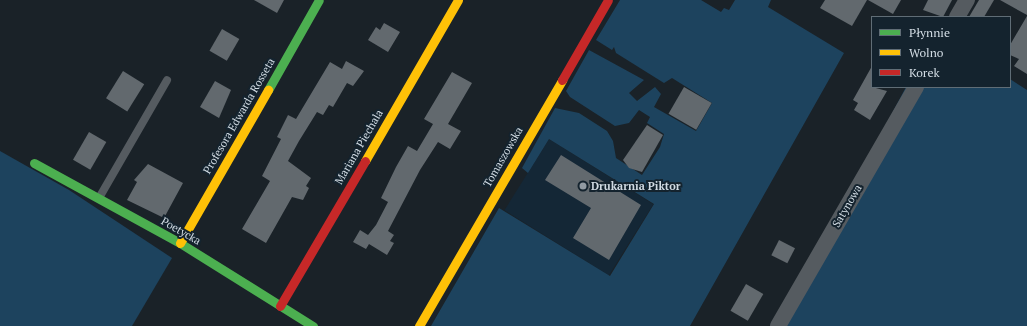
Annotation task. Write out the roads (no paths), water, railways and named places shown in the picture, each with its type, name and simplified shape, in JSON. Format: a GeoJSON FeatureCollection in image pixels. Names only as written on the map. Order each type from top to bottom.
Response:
{"type":"FeatureCollection","features":[{"type":"Feature","properties":{"kind":"street","name":"Profesora Edwarda Rosseta"},"geometry":{"type":"LineString","coordinates":[[180,244],[319,0]]}},
{"type":"Feature","properties":{"kind":"street","name":"Mariana Piechala"},"geometry":{"type":"LineString","coordinates":[[280,306],[458,0]]}},
{"type":"Feature","properties":{"kind":"street","name":"Tomaszowska"},"geometry":{"type":"LineString","coordinates":[[419,326],[608,0]]}},
{"type":"Feature","properties":{"kind":"street"},"geometry":{"type":"LineString","coordinates":[[958,16],[967,0]]}},
{"type":"Feature","properties":{"kind":"street","name":"Satynowa"},"geometry":{"type":"LineString","coordinates":[[778,326],[915,88]]}},
{"type":"Feature","properties":{"kind":"street","name":"Poetycka"},"geometry":{"type":"LineString","coordinates":[[34,163],[180,244],[313,326]]}},
{"type":"Feature","properties":{"kind":"lane"},"geometry":{"type":"LineString","coordinates":[[98,199],[167,80]]}},
{"type":"Feature","properties":{"kind":"place","name":"Drukarnia Piktor"},"geometry":{"type":"Point","coordinates":[583,186]}}]}
